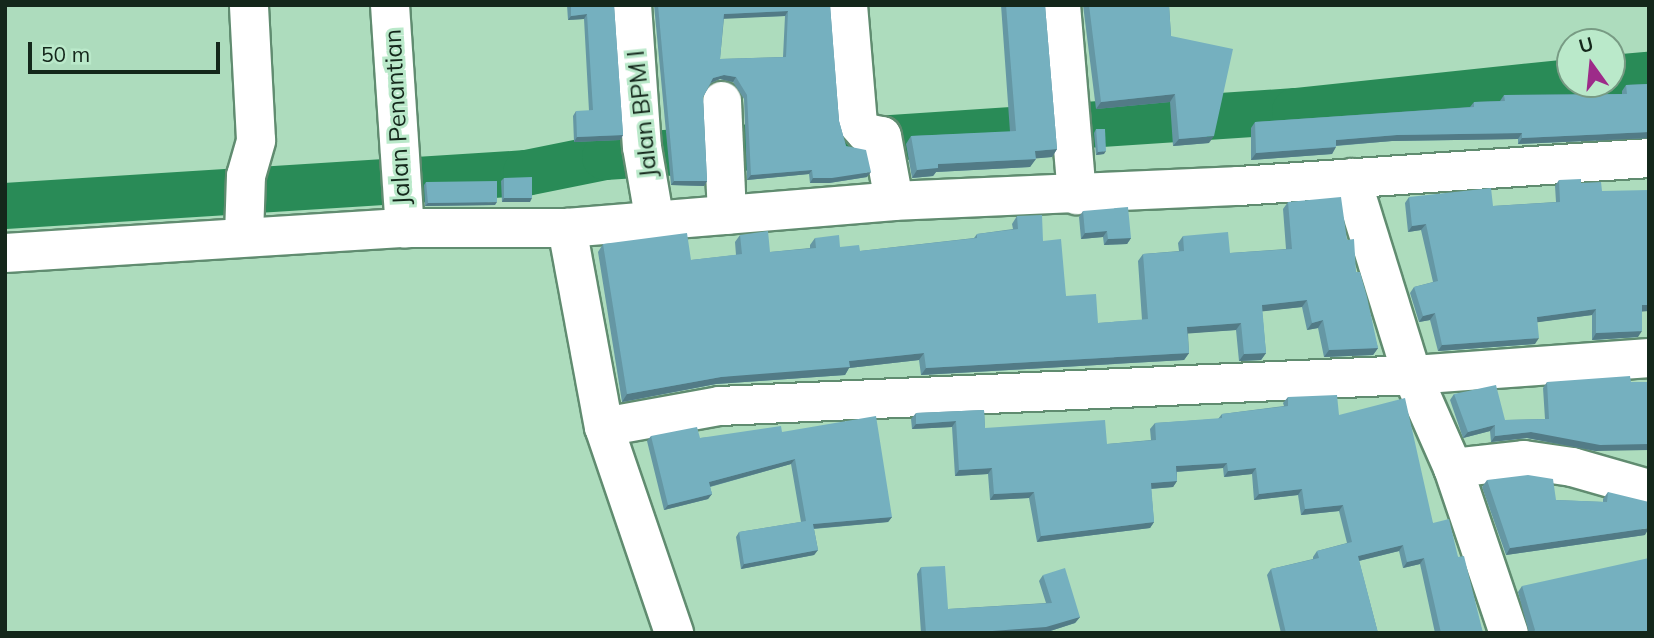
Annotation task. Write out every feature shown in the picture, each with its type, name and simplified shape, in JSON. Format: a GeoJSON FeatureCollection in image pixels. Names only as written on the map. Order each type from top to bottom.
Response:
{"type":"FeatureCollection","features":[{"type":"Feature","properties":{"kind":"street"},"geometry":{"type":"LineString","coordinates":[[244,204],[256,141],[249,5]]}},
{"type":"Feature","properties":{"kind":"street","name":"Jalan Penantian"},"geometry":{"type":"LineString","coordinates":[[390,5],[399,180],[405,228]]}},
{"type":"Feature","properties":{"kind":"street","name":"Jalan BPM I"},"geometry":{"type":"LineString","coordinates":[[632,5],[643,157],[655,222]]}},
{"type":"Feature","properties":{"kind":"street"},"geometry":{"type":"LineString","coordinates":[[848,5],[858,124],[866,133],[885,144],[894,201]]}},
{"type":"Feature","properties":{"kind":"street"},"geometry":{"type":"LineString","coordinates":[[1061,5],[1077,195]]}},
{"type":"Feature","properties":{"kind":"street"},"geometry":{"type":"LineString","coordinates":[[722,101],[722,150],[727,215]]}},
{"type":"Feature","properties":{"kind":"street"},"geometry":{"type":"LineString","coordinates":[[5,253],[244,204],[405,228],[567,228],[894,201],[1077,195],[1649,158]]}},
{"type":"Feature","properties":{"kind":"street"},"geometry":{"type":"LineString","coordinates":[[1351,178],[1412,375],[1453,468],[1509,633]]}},
{"type":"Feature","properties":{"kind":"street"},"geometry":{"type":"LineString","coordinates":[[567,228],[604,427],[674,633]]}},
{"type":"Feature","properties":{"kind":"street"},"geometry":{"type":"LineString","coordinates":[[604,427],[720,406],[1412,375],[1649,358]]}},
{"type":"Feature","properties":{"kind":"street"},"geometry":{"type":"LineString","coordinates":[[1453,468],[1524,460],[1572,467],[1649,489]]}},
{"type":"Feature","properties":{"kind":"building"},"geometry":{"type":"Polygon","coordinates":[[[571,5],[614,5],[623,135],[577,137],[576,111],[593,110],[587,14],[571,16],[571,5]]]}},
{"type":"Feature","properties":{"kind":"building"},"geometry":{"type":"Polygon","coordinates":[[[658,5],[830,5],[839,121],[846,146],[866,150],[871,172],[832,178],[813,178],[812,170],[751,175],[747,95],[736,77],[724,75],[713,78],[703,97],[707,181],[674,181],[658,5]],[[788,11],[724,14],[720,59],[786,57],[788,11]]]}},
{"type":"Feature","properties":{"kind":"building"},"geometry":{"type":"Polygon","coordinates":[[[1006,5],[1045,5],[1057,149],[1035,151],[1036,159],[938,164],[938,168],[917,170],[911,136],[1016,131],[1006,5]]]}},
{"type":"Feature","properties":{"kind":"building"},"geometry":{"type":"Polygon","coordinates":[[[1089,5],[1169,5],[1171,36],[1233,49],[1214,136],[1179,139],[1175,94],[1101,102],[1089,5]]]}},
{"type":"Feature","properties":{"kind":"building"},"geometry":{"type":"Polygon","coordinates":[[[1649,84],[1649,132],[1522,138],[1522,133],[1397,135],[1336,140],[1336,147],[1256,153],[1255,122],[1474,107],[1474,102],[1505,101],[1504,95],[1626,98],[1626,85],[1649,84]]]}},
{"type":"Feature","properties":{"kind":"building"},"geometry":{"type":"Polygon","coordinates":[[[1096,129],[1105,129],[1106,151],[1098,152],[1096,129]]]}},
{"type":"Feature","properties":{"kind":"building"},"geometry":{"type":"Polygon","coordinates":[[[532,177],[532,198],[504,198],[504,178],[532,177]]]}},
{"type":"Feature","properties":{"kind":"building"},"geometry":{"type":"Polygon","coordinates":[[[1581,179],[1581,183],[1601,182],[1602,191],[1649,190],[1649,305],[1642,305],[1642,331],[1596,333],[1596,309],[1537,317],[1539,338],[1442,345],[1435,313],[1423,316],[1414,287],[1438,281],[1426,224],[1412,226],[1409,197],[1491,188],[1493,206],[1560,202],[1559,180],[1581,179]]]}},
{"type":"Feature","properties":{"kind":"building"},"geometry":{"type":"Polygon","coordinates":[[[497,181],[497,202],[428,203],[426,182],[497,181]]]}},
{"type":"Feature","properties":{"kind":"building"},"geometry":{"type":"Polygon","coordinates":[[[1341,197],[1347,240],[1354,239],[1356,272],[1360,272],[1378,348],[1329,350],[1323,320],[1312,323],[1307,300],[1262,305],[1266,353],[1244,354],[1241,323],[1187,327],[1189,353],[926,368],[924,353],[849,361],[850,367],[721,377],[627,394],[603,244],[687,233],[691,260],[742,254],[740,235],[768,231],[770,252],[816,248],[815,238],[839,235],[840,247],[859,245],[860,251],[977,238],[977,234],[1018,229],[1017,216],[1042,215],[1043,241],[1061,239],[1066,296],[1096,294],[1098,323],[1148,319],[1143,254],[1184,251],[1183,236],[1228,232],[1230,253],[1292,249],[1288,202],[1341,197]]]}},
{"type":"Feature","properties":{"kind":"building"},"geometry":{"type":"Polygon","coordinates":[[[1128,207],[1131,238],[1108,239],[1107,231],[1085,233],[1083,211],[1128,207]]]}},
{"type":"Feature","properties":{"kind":"building"},"geometry":{"type":"Polygon","coordinates":[[[1630,376],[1631,382],[1649,382],[1649,444],[1600,445],[1531,432],[1495,436],[1495,425],[1468,432],[1454,394],[1496,385],[1505,420],[1549,419],[1547,382],[1630,376]]]}},
{"type":"Feature","properties":{"kind":"building"},"geometry":{"type":"Polygon","coordinates":[[[1337,395],[1339,415],[1405,398],[1433,523],[1449,519],[1458,557],[1464,556],[1483,633],[1441,633],[1424,558],[1407,562],[1403,545],[1358,556],[1378,633],[1286,633],[1271,569],[1319,558],[1317,551],[1352,542],[1343,505],[1305,509],[1302,489],[1259,494],[1256,468],[1228,471],[1227,463],[1176,466],[1177,481],[1151,483],[1154,522],[1041,536],[1034,492],[994,494],[992,468],[959,470],[956,421],[916,424],[916,413],[984,410],[985,428],[1105,420],[1107,444],[1156,440],[1155,423],[1222,418],[1222,414],[1288,406],[1288,397],[1337,395]]]}},
{"type":"Feature","properties":{"kind":"building"},"geometry":{"type":"Polygon","coordinates":[[[876,416],[892,517],[813,524],[818,550],[744,564],[739,532],[806,521],[795,459],[709,482],[712,494],[668,505],[651,436],[697,427],[700,438],[781,426],[782,432],[876,416]]]}},
{"type":"Feature","properties":{"kind":"building"},"geometry":{"type":"Polygon","coordinates":[[[1528,475],[1553,479],[1556,500],[1607,502],[1608,492],[1649,502],[1649,528],[1510,548],[1487,480],[1528,475]]]}},
{"type":"Feature","properties":{"kind":"building"},"geometry":{"type":"Polygon","coordinates":[[[1649,558],[1649,633],[1533,633],[1535,630],[1522,586],[1649,558]]]}},
{"type":"Feature","properties":{"kind":"building"},"geometry":{"type":"Polygon","coordinates":[[[945,566],[948,609],[1052,603],[1043,575],[1065,568],[1080,617],[1046,627],[979,633],[926,633],[921,567],[945,566]]]}},
{"type":"Feature","properties":{"kind":"waterway"},"geometry":{"type":"LineString","coordinates":[[1626,77],[1649,75]]}},
{"type":"Feature","properties":{"kind":"waterway"},"geometry":{"type":"LineString","coordinates":[[5,206],[526,173],[605,157],[1295,111],[1556,83]]}}]}
